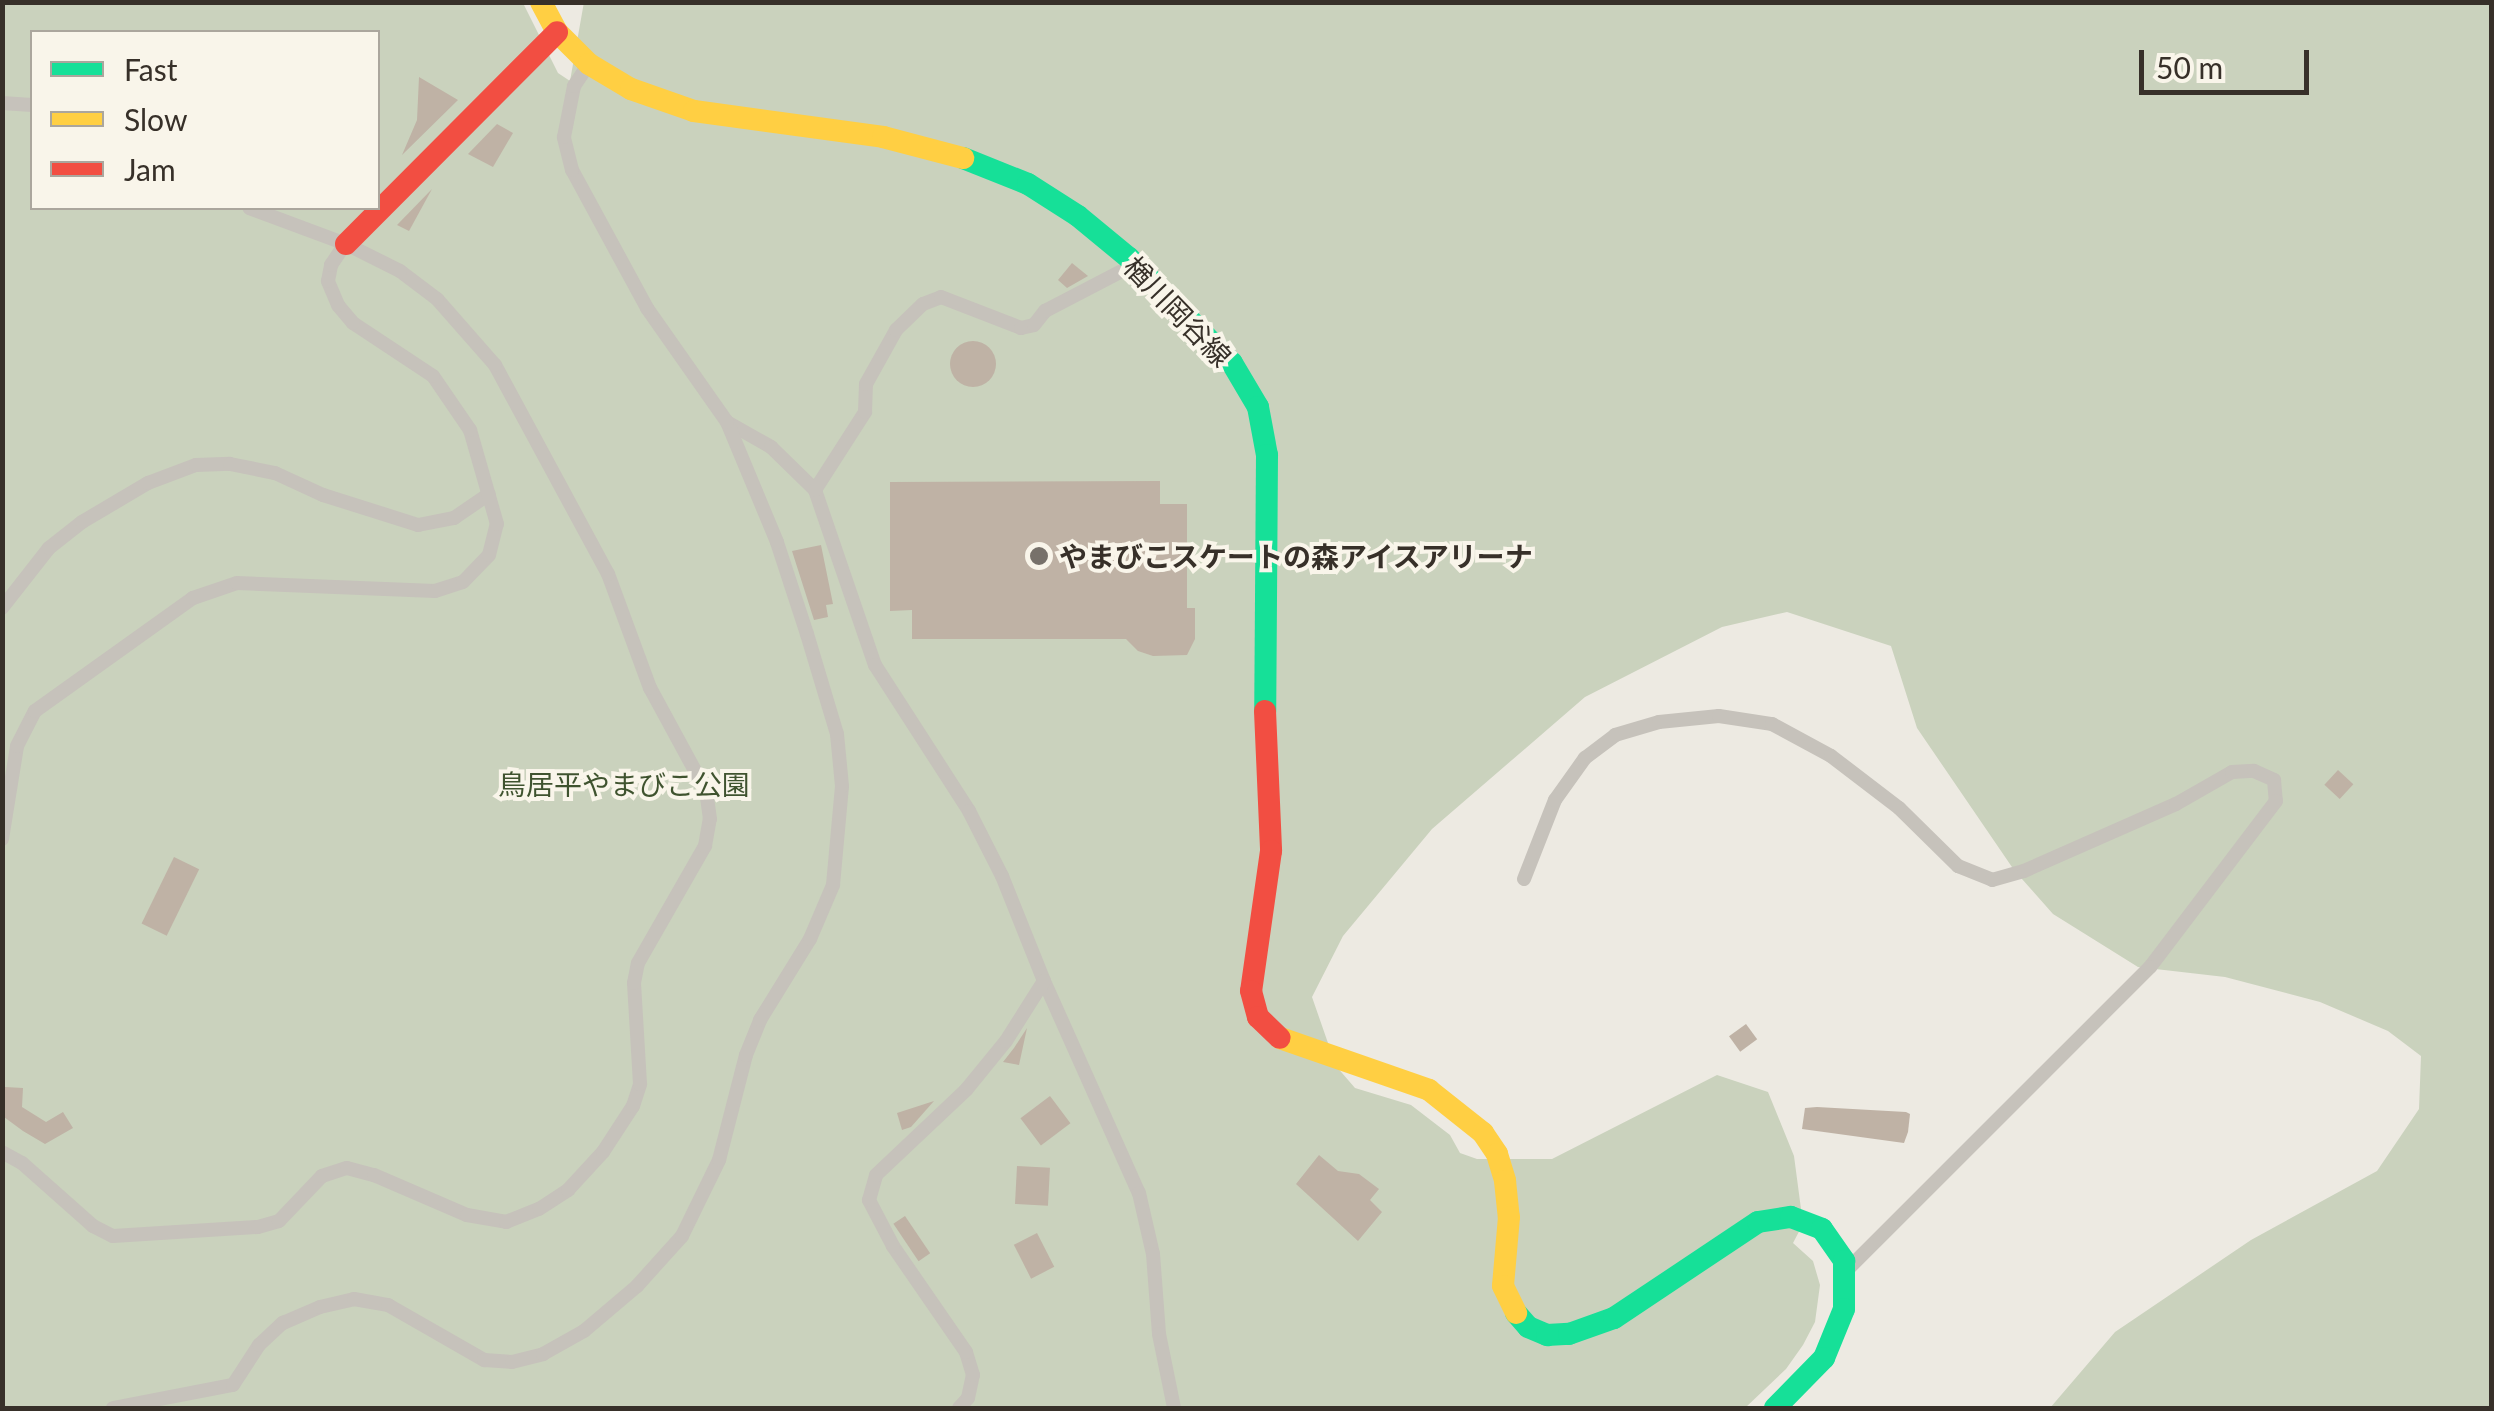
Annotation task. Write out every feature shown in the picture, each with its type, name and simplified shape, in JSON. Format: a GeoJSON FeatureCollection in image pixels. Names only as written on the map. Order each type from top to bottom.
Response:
{"type":"FeatureCollection","features":[{"type":"Feature","properties":{"kind":"main road","name":"楢川岡谷線"},"geometry":{"type":"LineString","coordinates":[[542,2],[557,32],[590,64],[631,90],[694,111],[883,137],[950,153],[1028,184],[1078,216],[1128,258],[1232,363],[1258,408],[1267,455],[1264,780],[1270,852],[1253,954],[1253,1004],[1270,1032],[1286,1044],[1406,1080],[1440,1097],[1464,1121],[1490,1196],[1484,1290],[1490,1308],[1521,1344],[1553,1352],[1596,1344],[1641,1321],[1702,1273],[1706,1259],[1758,1222],[1791,1217],[1822,1229],[1834,1241],[1846,1272]]}},
{"type":"Feature","properties":{"kind":"main road"},"geometry":{"type":"LineString","coordinates":[[380,210],[557,32]]}},
{"type":"Feature","properties":{"kind":"main road"},"geometry":{"type":"LineString","coordinates":[[346,244],[380,210]]}},
{"type":"Feature","properties":{"kind":"main road"},"geometry":{"type":"LineString","coordinates":[[1775,1408],[1824,1358],[1844,1309],[1846,1272]]}},
{"type":"Feature","properties":{"kind":"lane"},"geometry":{"type":"LineString","coordinates":[[112,1408],[233,1385],[259,1345],[283,1323],[320,1306],[354,1299],[388,1305],[484,1360],[512,1362],[543,1354],[584,1331],[637,1286],[682,1236],[718,1160],[746,1054],[760,1020],[810,939],[833,885],[841,835],[837,734],[777,542],[726,422],[647,308],[572,170],[564,138],[574,86],[590,64]]}},
{"type":"Feature","properties":{"kind":"lane"},"geometry":{"type":"LineString","coordinates":[[2,104],[30,104]]}},
{"type":"Feature","properties":{"kind":"lane"},"geometry":{"type":"LineString","coordinates":[[2,1152],[22,1163],[94,1226],[113,1236],[258,1226],[278,1221],[322,1176],[347,1168],[374,1174],[467,1215],[506,1222],[539,1209],[568,1190],[603,1152],[633,1106],[640,1084],[634,983],[638,963],[705,846],[710,820],[706,791],[650,688],[608,574],[495,365],[437,299],[400,272],[346,244],[254,210]]}},
{"type":"Feature","properties":{"kind":"lane"},"geometry":{"type":"LineString","coordinates":[[2,839],[17,746],[35,710],[193,598],[237,582],[302,583],[400,593],[435,591],[464,582],[489,555],[497,524],[470,430],[433,376],[353,323],[338,305],[328,281],[331,265],[346,244]]}},
{"type":"Feature","properties":{"kind":"lane"},"geometry":{"type":"LineString","coordinates":[[816,490],[865,412],[866,384],[896,330],[924,304],[940,297],[1021,328],[1034,326],[1045,311],[1120,272]]}},
{"type":"Feature","properties":{"kind":"lane"},"geometry":{"type":"LineString","coordinates":[[726,422],[771,448],[816,490],[854,614],[876,665],[969,811],[1002,876],[1044,981],[1139,1193],[1152,1254],[1159,1334],[1174,1408]]}},
{"type":"Feature","properties":{"kind":"lane"},"geometry":{"type":"LineString","coordinates":[[2,608],[49,548],[82,522],[148,483],[196,464],[230,464],[275,473],[323,495],[418,524],[454,518],[489,494]]}},
{"type":"Feature","properties":{"kind":"lane"},"geometry":{"type":"LineString","coordinates":[[1524,879],[1555,800],[1584,758],[1614,735],[1658,722],[1719,716],[1772,724],[1831,756],[1899,808],[1958,866],[1992,880],[2024,871],[2176,804],[2232,772],[2254,771],[2274,780],[2276,801],[2150,967],[1846,1272]]}},
{"type":"Feature","properties":{"kind":"lane"},"geometry":{"type":"LineString","coordinates":[[959,1408],[968,1398],[973,1375],[966,1352],[894,1246],[870,1200],[876,1175],[966,1090],[1006,1041],[1044,981]]}},
{"type":"Feature","properties":{"kind":"green space","name":"鳥居平やまびこ公園"},"geometry":{"type":"Polygon","coordinates":[[[584,2],[2491,3],[2491,1408],[2050,1408],[2115,1332],[2251,1240],[2377,1171],[2419,1109],[2421,1056],[2388,1031],[2320,1002],[2225,977],[2138,967],[2053,914],[2014,870],[1917,728],[1891,646],[1787,612],[1722,627],[1585,697],[1432,829],[1343,936],[1312,997],[1336,1066],[1355,1088],[1411,1105],[1450,1135],[1460,1153],[1477,1159],[1552,1159],[1717,1075],[1768,1092],[1794,1156],[1803,1224],[1793,1243],[1813,1261],[1820,1285],[1815,1322],[1803,1345],[1786,1369],[1745,1408],[3,1408],[3,3],[523,3],[558,73],[570,81],[584,2]]]}},
{"type":"Feature","properties":{"kind":"building"},"geometry":{"type":"Polygon","coordinates":[[[419,77],[458,100],[402,155],[417,120],[419,77]]]}},
{"type":"Feature","properties":{"kind":"building"},"geometry":{"type":"Polygon","coordinates":[[[497,124],[513,133],[493,167],[468,154],[497,124]]]}},
{"type":"Feature","properties":{"kind":"building"},"geometry":{"type":"Polygon","coordinates":[[[432,189],[409,231],[397,225],[432,189]]]}},
{"type":"Feature","properties":{"kind":"building"},"geometry":{"type":"Polygon","coordinates":[[[1072,263],[1088,276],[1067,288],[1058,280],[1072,263]]]}},
{"type":"Feature","properties":{"kind":"building"},"geometry":{"type":"Polygon","coordinates":[[[973,341],[989,348],[996,364],[989,380],[973,387],[957,380],[950,364],[957,348],[973,341]]]}},
{"type":"Feature","properties":{"kind":"building","name":"やまびこスケートの森アイスアリーナ"},"geometry":{"type":"Polygon","coordinates":[[[1160,481],[1160,504],[1187,504],[1187,608],[1195,608],[1195,639],[1187,655],[1153,656],[1138,651],[1126,639],[912,639],[912,610],[890,611],[890,482],[1160,481]]]}},
{"type":"Feature","properties":{"kind":"building"},"geometry":{"type":"Polygon","coordinates":[[[821,545],[833,604],[826,605],[828,617],[814,620],[792,551],[821,545]]]}},
{"type":"Feature","properties":{"kind":"building"},"geometry":{"type":"Polygon","coordinates":[[[2338,770],[2353,784],[2340,799],[2324,785],[2338,770]]]}},
{"type":"Feature","properties":{"kind":"building"},"geometry":{"type":"Polygon","coordinates":[[[174,857],[199,869],[167,936],[142,924],[174,857]]]}},
{"type":"Feature","properties":{"kind":"building"},"geometry":{"type":"Polygon","coordinates":[[[1746,1024],[1757,1039],[1740,1052],[1729,1036],[1746,1024]]]}},
{"type":"Feature","properties":{"kind":"building"},"geometry":{"type":"Polygon","coordinates":[[[1027,1028],[1019,1065],[1003,1062],[1014,1048],[1027,1028]]]}},
{"type":"Feature","properties":{"kind":"building"},"geometry":{"type":"Polygon","coordinates":[[[5,1087],[23,1088],[22,1107],[46,1122],[63,1112],[73,1128],[45,1144],[23,1131],[4,1117],[5,1087]]]}},
{"type":"Feature","properties":{"kind":"building"},"geometry":{"type":"Polygon","coordinates":[[[1050,1096],[1070,1123],[1041,1145],[1020,1118],[1050,1096]]]}},
{"type":"Feature","properties":{"kind":"building"},"geometry":{"type":"Polygon","coordinates":[[[934,1101],[911,1127],[902,1130],[897,1113],[934,1101]]]}},
{"type":"Feature","properties":{"kind":"building"},"geometry":{"type":"Polygon","coordinates":[[[1805,1108],[1906,1112],[1910,1114],[1908,1132],[1904,1143],[1802,1129],[1805,1108]]]}},
{"type":"Feature","properties":{"kind":"building"},"geometry":{"type":"Polygon","coordinates":[[[1319,1155],[1338,1171],[1359,1174],[1379,1189],[1370,1200],[1382,1212],[1358,1241],[1296,1184],[1319,1155]]]}},
{"type":"Feature","properties":{"kind":"building"},"geometry":{"type":"Polygon","coordinates":[[[1017,1166],[1050,1168],[1048,1206],[1015,1204],[1017,1166]]]}},
{"type":"Feature","properties":{"kind":"building"},"geometry":{"type":"Polygon","coordinates":[[[905,1216],[930,1253],[919,1261],[893,1224],[905,1216]]]}},
{"type":"Feature","properties":{"kind":"building"},"geometry":{"type":"Polygon","coordinates":[[[1037,1233],[1054,1267],[1031,1279],[1014,1245],[1037,1233]]]}},
{"type":"Feature","properties":{"kind":"traffic: fast"},"geometry":{"type":"LineString","coordinates":[[963,158],[1028,184],[1078,216],[1129,258],[1232,363],[1258,407],[1267,455],[1265,711]]}},
{"type":"Feature","properties":{"kind":"traffic: fast"},"geometry":{"type":"LineString","coordinates":[[1516,1313],[1528,1327],[1547,1335],[1569,1334],[1614,1318],[1758,1222],[1791,1217],[1822,1229],[1844,1261],[1844,1309],[1824,1358],[1775,1408]]}},
{"type":"Feature","properties":{"kind":"traffic: slow"},"geometry":{"type":"LineString","coordinates":[[541,2],[557,32],[589,64],[631,89],[694,111],[883,137],[963,158]]}},
{"type":"Feature","properties":{"kind":"traffic: slow"},"geometry":{"type":"LineString","coordinates":[[1280,1038],[1429,1090],[1483,1133],[1497,1154],[1505,1181],[1509,1217],[1503,1286],[1516,1313]]}},
{"type":"Feature","properties":{"kind":"traffic: jam"},"geometry":{"type":"LineString","coordinates":[[380,210],[557,32]]}},
{"type":"Feature","properties":{"kind":"traffic: jam"},"geometry":{"type":"LineString","coordinates":[[346,244],[380,210]]}},
{"type":"Feature","properties":{"kind":"traffic: jam"},"geometry":{"type":"LineString","coordinates":[[1265,711],[1271,851],[1251,991],[1258,1017],[1280,1038]]}},
{"type":"Feature","properties":{"kind":"place","name":"やまびこスケートの森アイスアリーナ"},"geometry":{"type":"Point","coordinates":[1039,556]}}]}
